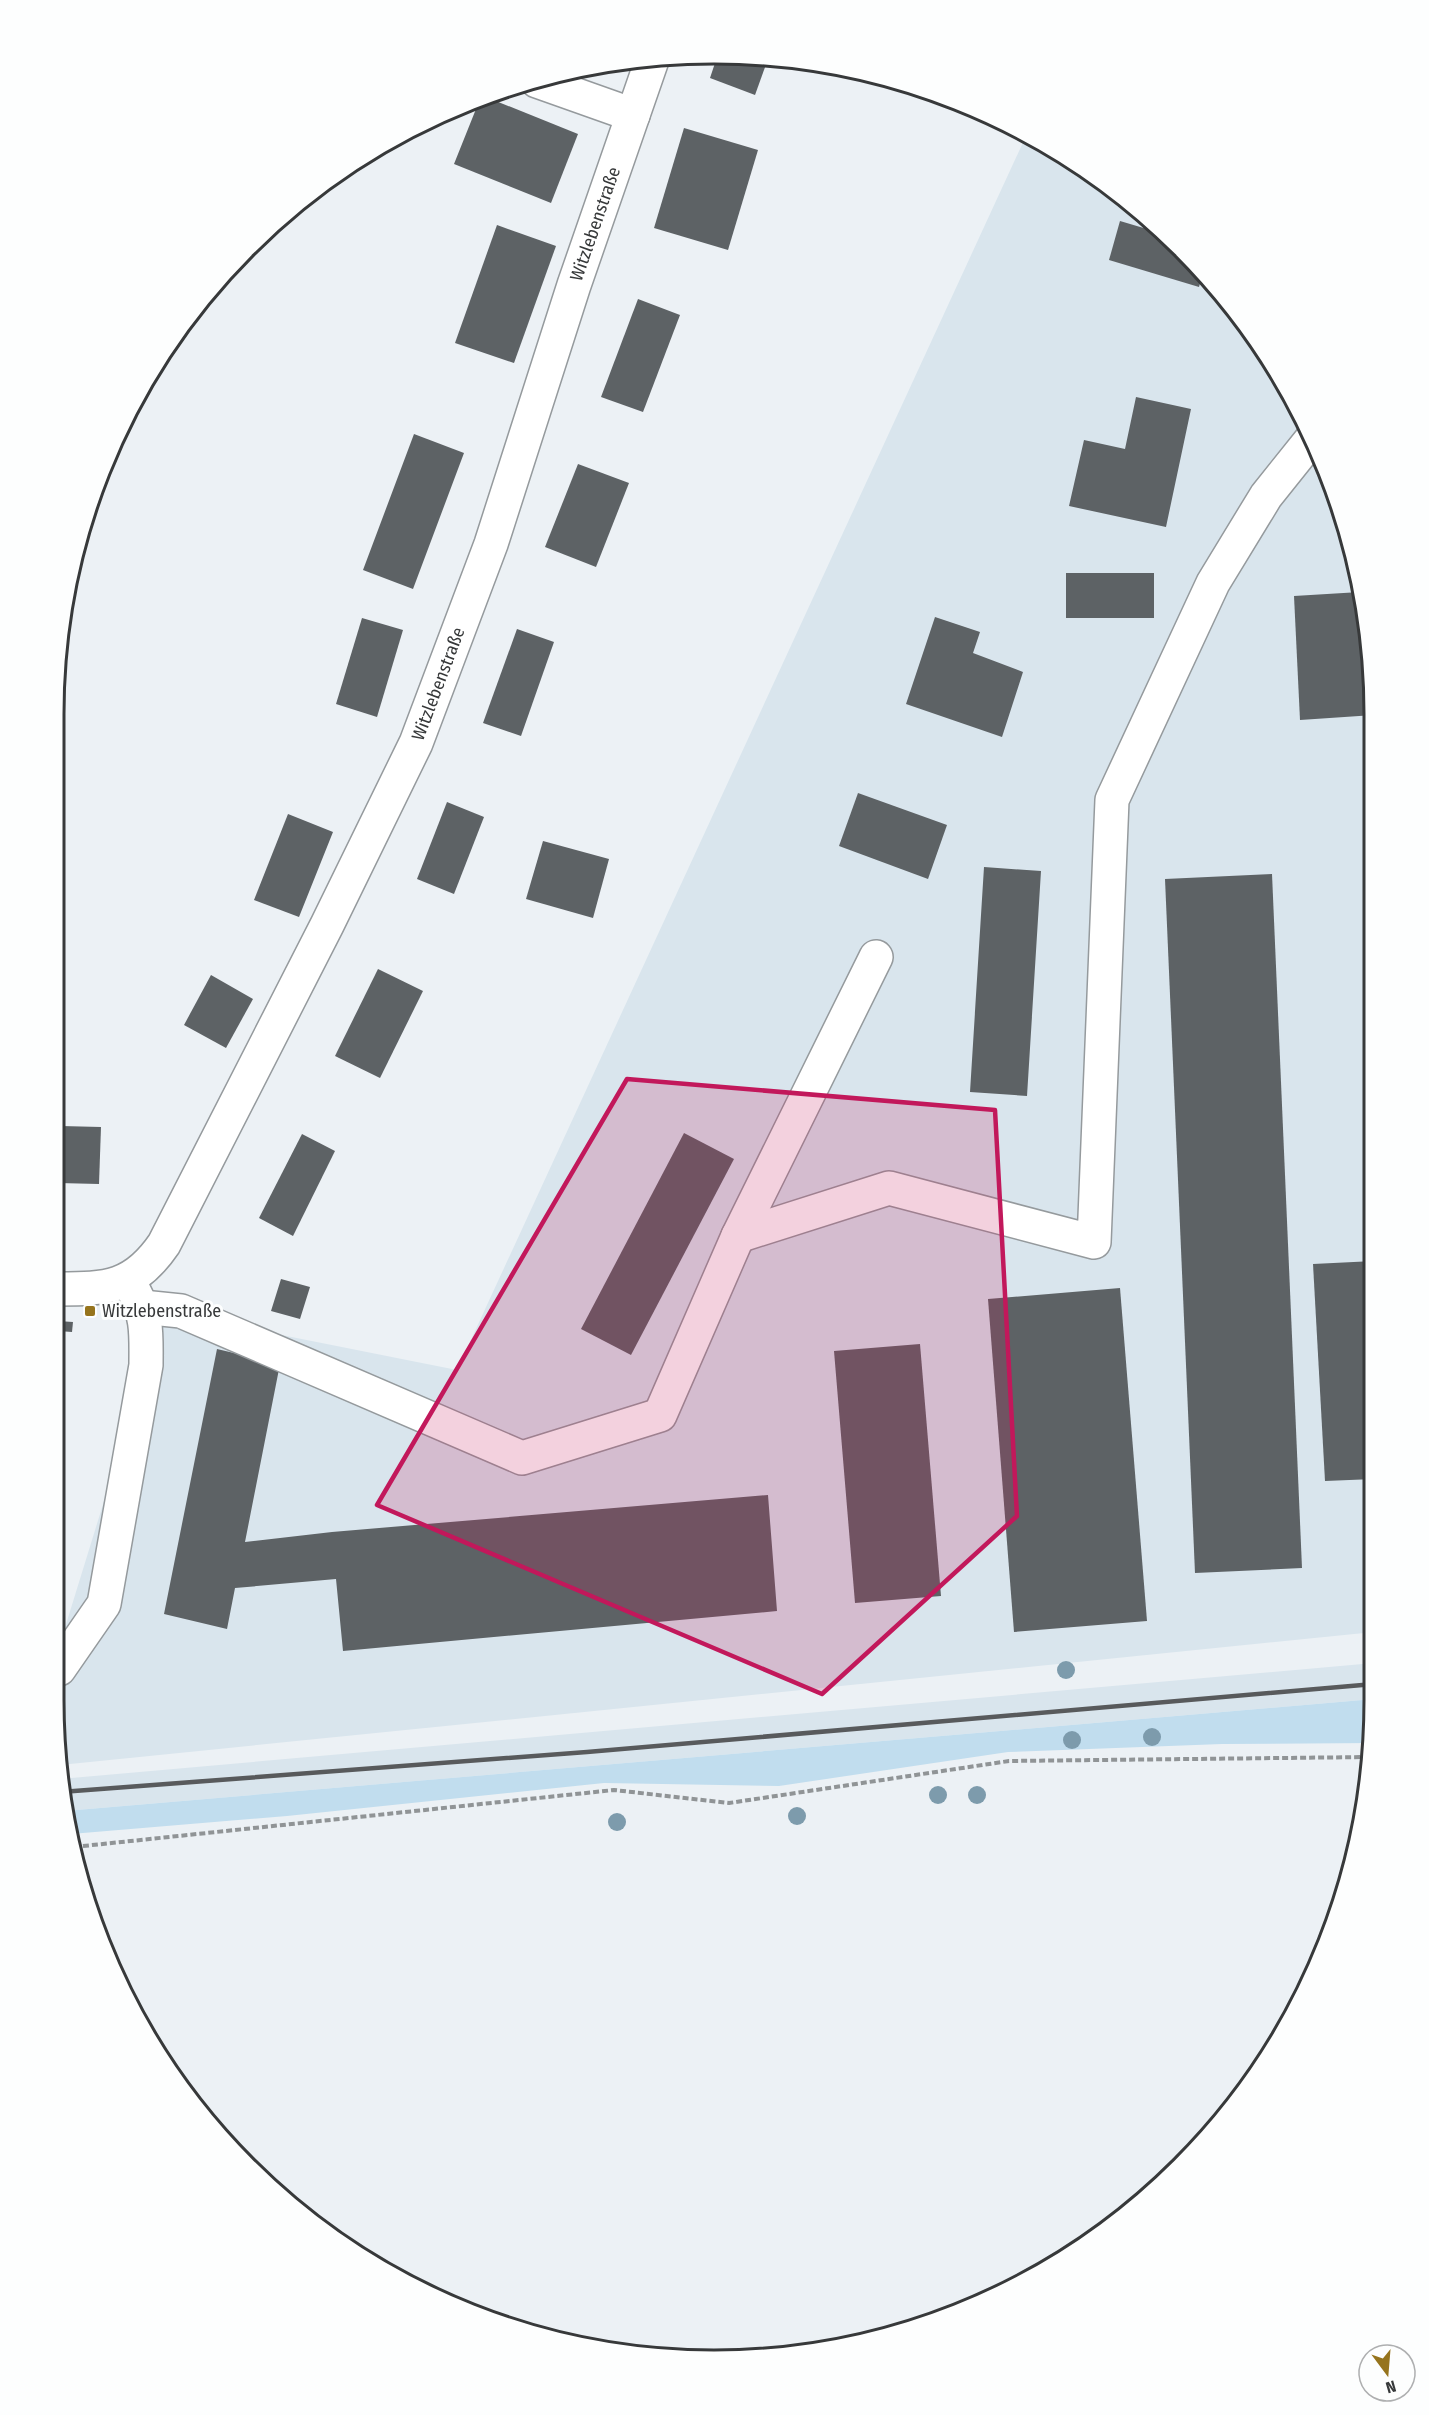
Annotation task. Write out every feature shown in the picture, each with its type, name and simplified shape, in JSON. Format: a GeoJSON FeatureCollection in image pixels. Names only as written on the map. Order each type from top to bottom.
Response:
{"type":"FeatureCollection","features":[{"type":"Feature","properties":{"kind":"street","name":"Witzlebenstraße"},"geometry":{"type":"LineString","coordinates":[[137,1286],[175,1224],[327,925],[416,743],[550,392],[645,104],[661,67]]}},
{"type":"Feature","properties":{"kind":"street"},"geometry":{"type":"LineString","coordinates":[[555,85],[645,104]]}},
{"type":"Feature","properties":{"kind":"street"},"geometry":{"type":"LineString","coordinates":[[738,1236],[890,1188],[1094,1242],[1112,800],[1214,583],[1266,496],[1306,446]]}},
{"type":"Feature","properties":{"kind":"street"},"geometry":{"type":"LineString","coordinates":[[64,1289],[137,1286],[181,1311],[522,1458],[660,1415],[738,1236],[876,957]]}},
{"type":"Feature","properties":{"kind":"street"},"geometry":{"type":"LineString","coordinates":[[64,1662],[104,1604],[146,1365],[147,1326],[137,1286]]}},
{"type":"Feature","properties":{"kind":"path"},"geometry":{"type":"LineString","coordinates":[[82,1847],[614,1790],[729,1803],[1009,1761],[1362,1757]]}},
{"type":"Feature","properties":{"kind":"highlighted area"},"geometry":{"type":"Polygon","coordinates":[[[627,1079],[995,1110],[1017,1516],[822,1694],[377,1505],[627,1079]]]}},
{"type":"Feature","properties":{"kind":"shaded area"},"geometry":{"type":"Polygon","coordinates":[[[1023,143],[1076,174],[1143,226],[1203,286],[1230,319],[1255,353],[1277,390],[1315,466],[1330,506],[1352,588],[1363,672],[1364,714],[1364,1633],[68,1764],[64,1700],[64,1631],[146,1365],[142,1307],[457,1370],[1023,143]]]}},
{"type":"Feature","properties":{"kind":"shaded area"},"geometry":{"type":"Polygon","coordinates":[[[1364,1664],[1364,1700],[74,1810],[69,1778],[1364,1664]]]}},
{"type":"Feature","properties":{"kind":"shaded area"},"geometry":{"type":"Polygon","coordinates":[[[1364,1700],[1363,1743],[1222,1744],[1008,1752],[779,1786],[604,1783],[287,1816],[79,1833],[74,1810],[1364,1700]]]}},
{"type":"Feature","properties":{"kind":"building"},"geometry":{"type":"Polygon","coordinates":[[[715,64],[765,67],[755,95],[710,78],[715,64]]]}},
{"type":"Feature","properties":{"kind":"building"},"geometry":{"type":"Polygon","coordinates":[[[498,102],[578,134],[551,203],[454,164],[475,110],[498,102]]]}},
{"type":"Feature","properties":{"kind":"building"},"geometry":{"type":"Polygon","coordinates":[[[684,128],[758,150],[728,250],[654,228],[684,128]]]}},
{"type":"Feature","properties":{"kind":"building"},"geometry":{"type":"Polygon","coordinates":[[[1120,221],[1146,229],[1200,283],[1199,287],[1109,260],[1120,221]]]}},
{"type":"Feature","properties":{"kind":"building"},"geometry":{"type":"Polygon","coordinates":[[[497,225],[556,246],[514,363],[455,343],[497,225]]]}},
{"type":"Feature","properties":{"kind":"building"},"geometry":{"type":"Polygon","coordinates":[[[638,299],[680,315],[643,412],[601,397],[638,299]]]}},
{"type":"Feature","properties":{"kind":"building"},"geometry":{"type":"Polygon","coordinates":[[[1136,397],[1191,409],[1166,527],[1069,506],[1084,440],[1125,449],[1136,397]]]}},
{"type":"Feature","properties":{"kind":"building"},"geometry":{"type":"Polygon","coordinates":[[[414,434],[464,453],[413,589],[363,570],[414,434]]]}},
{"type":"Feature","properties":{"kind":"building"},"geometry":{"type":"Polygon","coordinates":[[[578,464],[629,483],[596,567],[545,547],[578,464]]]}},
{"type":"Feature","properties":{"kind":"building"},"geometry":{"type":"Polygon","coordinates":[[[1066,573],[1154,573],[1154,618],[1066,618],[1066,573]]]}},
{"type":"Feature","properties":{"kind":"building"},"geometry":{"type":"Polygon","coordinates":[[[1353,592],[1363,672],[1364,716],[1300,720],[1294,596],[1353,592]]]}},
{"type":"Feature","properties":{"kind":"building"},"geometry":{"type":"Polygon","coordinates":[[[935,617],[980,632],[973,653],[1023,672],[1002,737],[906,704],[935,617]]]}},
{"type":"Feature","properties":{"kind":"building"},"geometry":{"type":"Polygon","coordinates":[[[362,618],[403,630],[377,717],[336,704],[362,618]]]}},
{"type":"Feature","properties":{"kind":"building"},"geometry":{"type":"Polygon","coordinates":[[[517,629],[554,642],[521,736],[483,723],[517,629]]]}},
{"type":"Feature","properties":{"kind":"building"},"geometry":{"type":"Polygon","coordinates":[[[858,793],[947,825],[928,879],[839,846],[858,793]]]}},
{"type":"Feature","properties":{"kind":"building"},"geometry":{"type":"Polygon","coordinates":[[[447,802],[484,817],[454,894],[417,879],[447,802]]]}},
{"type":"Feature","properties":{"kind":"building"},"geometry":{"type":"Polygon","coordinates":[[[288,814],[333,832],[299,917],[254,900],[288,814]]]}},
{"type":"Feature","properties":{"kind":"building"},"geometry":{"type":"Polygon","coordinates":[[[543,841],[609,859],[593,918],[526,899],[543,841]]]}},
{"type":"Feature","properties":{"kind":"building"},"geometry":{"type":"Polygon","coordinates":[[[984,867],[1041,871],[1027,1096],[970,1092],[984,867]]]}},
{"type":"Feature","properties":{"kind":"building"},"geometry":{"type":"Polygon","coordinates":[[[1272,874],[1302,1568],[1195,1573],[1165,879],[1272,874]]]}},
{"type":"Feature","properties":{"kind":"building"},"geometry":{"type":"Polygon","coordinates":[[[378,969],[423,991],[380,1078],[335,1056],[378,969]]]}},
{"type":"Feature","properties":{"kind":"building"},"geometry":{"type":"Polygon","coordinates":[[[211,975],[253,999],[226,1048],[184,1025],[211,975]]]}},
{"type":"Feature","properties":{"kind":"building"},"geometry":{"type":"Polygon","coordinates":[[[64,1126],[101,1127],[99,1184],[64,1183],[64,1126]]]}},
{"type":"Feature","properties":{"kind":"building"},"geometry":{"type":"Polygon","coordinates":[[[684,1133],[734,1159],[631,1355],[581,1329],[684,1133]]]}},
{"type":"Feature","properties":{"kind":"building"},"geometry":{"type":"Polygon","coordinates":[[[302,1134],[335,1151],[293,1236],[259,1218],[302,1134]]]}},
{"type":"Feature","properties":{"kind":"building"},"geometry":{"type":"Polygon","coordinates":[[[1364,1261],[1364,1479],[1325,1481],[1313,1264],[1364,1261]]]}},
{"type":"Feature","properties":{"kind":"building"},"geometry":{"type":"Polygon","coordinates":[[[281,1279],[310,1287],[300,1319],[271,1311],[281,1279]]]}},
{"type":"Feature","properties":{"kind":"building"},"geometry":{"type":"Polygon","coordinates":[[[1120,1288],[1147,1621],[1014,1632],[988,1299],[1120,1288]]]}},
{"type":"Feature","properties":{"kind":"building"},"geometry":{"type":"Polygon","coordinates":[[[64,1321],[73,1322],[72,1332],[64,1331],[64,1321]]]}},
{"type":"Feature","properties":{"kind":"building"},"geometry":{"type":"Polygon","coordinates":[[[920,1344],[941,1596],[855,1603],[834,1351],[920,1344]]]}},
{"type":"Feature","properties":{"kind":"building"},"geometry":{"type":"Polygon","coordinates":[[[217,1349],[280,1364],[245,1542],[332,1532],[768,1495],[777,1611],[343,1651],[336,1579],[235,1588],[227,1629],[164,1614],[217,1349]]]}},
{"type":"Feature","properties":{"kind":"railway"},"geometry":{"type":"LineString","coordinates":[[71,1791],[587,1752],[1364,1685]]}},
{"type":"Feature","properties":{"kind":"place","name":"Witzlebenstraße"},"geometry":{"type":"Point","coordinates":[90,1311]}}]}
